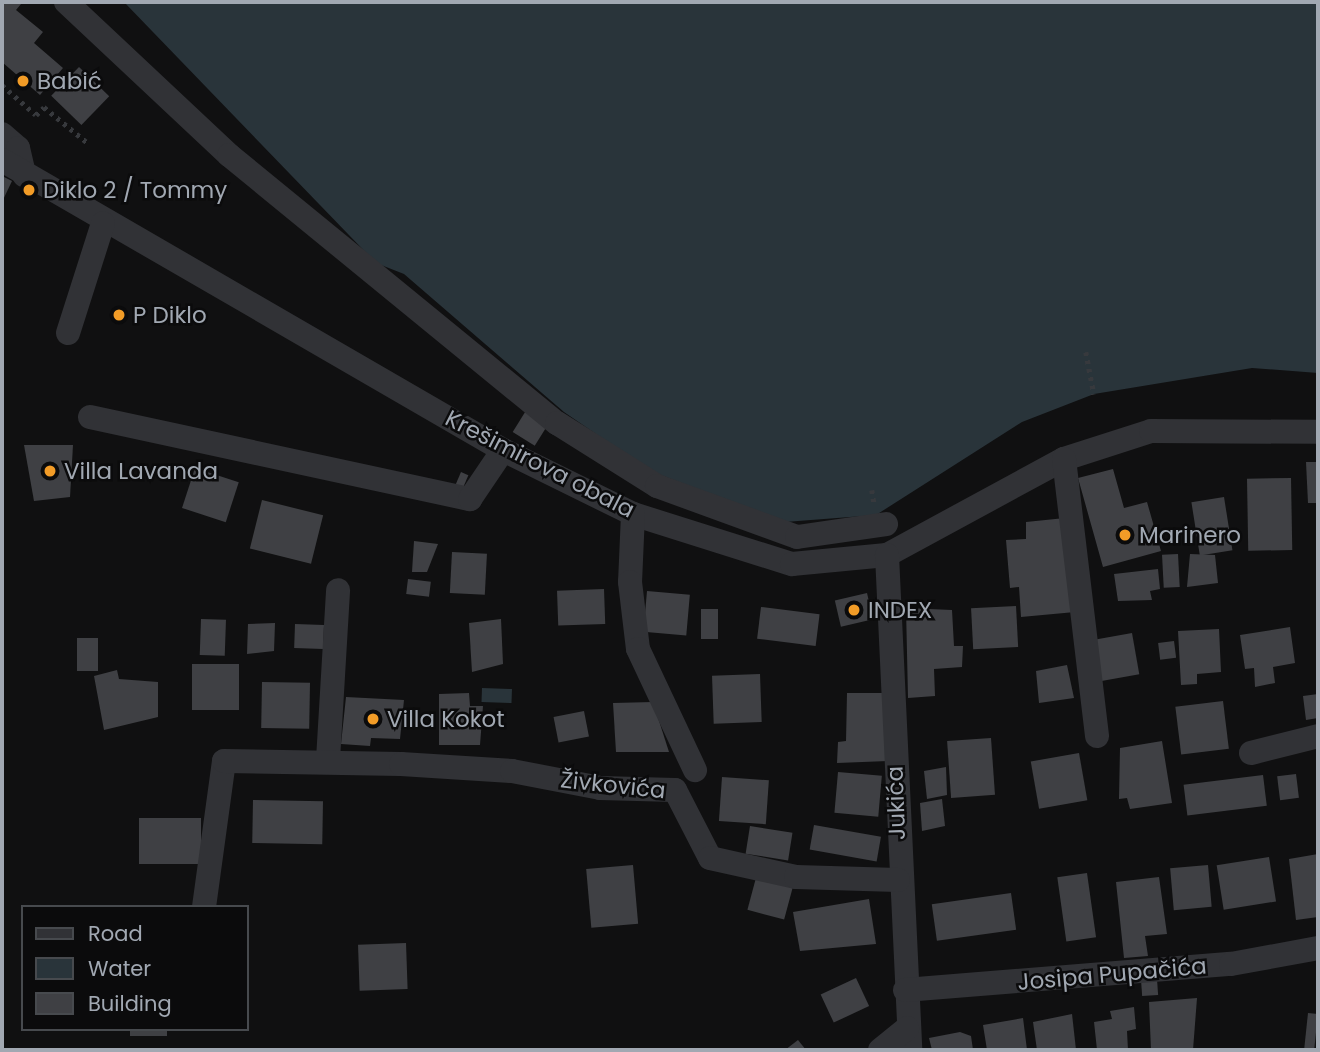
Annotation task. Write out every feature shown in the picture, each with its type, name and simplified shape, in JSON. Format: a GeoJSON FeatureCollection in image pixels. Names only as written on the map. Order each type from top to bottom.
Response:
{"type":"FeatureCollection","features":[{"type":"Feature","properties":{"kind":"street"},"geometry":{"type":"LineString","coordinates":[[66,2],[229,155],[558,423],[657,486],[797,537],[886,524]]}},
{"type":"Feature","properties":{"kind":"street"},"geometry":{"type":"LineString","coordinates":[[2,134],[18,148],[24,175]]}},
{"type":"Feature","properties":{"kind":"street","name":"Krešimirova obala"},"geometry":{"type":"LineString","coordinates":[[2,160],[103,223],[503,450],[633,514],[792,564],[887,555],[1065,459],[1151,431],[1318,432]]}},
{"type":"Feature","properties":{"kind":"street"},"geometry":{"type":"LineString","coordinates":[[68,333],[103,223]]}},
{"type":"Feature","properties":{"kind":"street"},"geometry":{"type":"LineString","coordinates":[[90,417],[470,499],[503,450]]}},
{"type":"Feature","properties":{"kind":"street"},"geometry":{"type":"LineString","coordinates":[[1065,459],[1097,736]]}},
{"type":"Feature","properties":{"kind":"street","name":"Živkovića"},"geometry":{"type":"LineString","coordinates":[[633,514],[630,582],[638,649],[695,770]]}},
{"type":"Feature","properties":{"kind":"street","name":"Jukića"},"geometry":{"type":"LineString","coordinates":[[887,555],[898,880],[909,1039]]}},
{"type":"Feature","properties":{"kind":"street"},"geometry":{"type":"LineString","coordinates":[[328,760],[338,590]]}},
{"type":"Feature","properties":{"kind":"street"},"geometry":{"type":"LineString","coordinates":[[1251,753],[1318,736]]}},
{"type":"Feature","properties":{"kind":"street","name":"Živkovića"},"geometry":{"type":"LineString","coordinates":[[204,905],[224,761],[328,760],[675,790],[710,858],[796,877],[898,880]]}},
{"type":"Feature","properties":{"kind":"street","name":"Josipa Pupačića"},"geometry":{"type":"LineString","coordinates":[[905,990],[1231,964],[1318,948]]}},
{"type":"Feature","properties":{"kind":"street"},"geometry":{"type":"LineString","coordinates":[[880,1050],[909,1039]]}},
{"type":"Feature","properties":{"kind":"path"},"geometry":{"type":"LineString","coordinates":[[2,85],[36,115],[44,107],[89,144]]}},
{"type":"Feature","properties":{"kind":"path"},"geometry":{"type":"LineString","coordinates":[[1086,352],[1094,394]]}},
{"type":"Feature","properties":{"kind":"water"},"geometry":{"type":"Polygon","coordinates":[[[124,2],[1318,2],[1318,373],[1252,368],[1094,394],[1022,422],[876,515],[785,522],[650,471],[564,412],[404,274],[376,263],[124,2]]]}},
{"type":"Feature","properties":{"kind":"water"},"geometry":{"type":"Polygon","coordinates":[[[482,688],[512,689],[511,703],[482,702],[482,688]]]}},
{"type":"Feature","properties":{"kind":"building"},"geometry":{"type":"Polygon","coordinates":[[[2,2],[21,4],[16,10],[43,32],[34,43],[63,68],[40,95],[2,62],[2,2]]]}},
{"type":"Feature","properties":{"kind":"building"},"geometry":{"type":"Polygon","coordinates":[[[79,67],[109,96],[81,125],[51,96],[79,67]]]}},
{"type":"Feature","properties":{"kind":"building"},"geometry":{"type":"Polygon","coordinates":[[[2,176],[12,181],[2,202],[2,176]]]}},
{"type":"Feature","properties":{"kind":"building"},"geometry":{"type":"Polygon","coordinates":[[[527,409],[549,423],[535,446],[513,432],[527,409]]]}},
{"type":"Feature","properties":{"kind":"building","name":"Villa Lavanda"},"geometry":{"type":"Polygon","coordinates":[[[24,445],[73,445],[70,497],[34,501],[24,445]]]}},
{"type":"Feature","properties":{"kind":"building"},"geometry":{"type":"Polygon","coordinates":[[[1306,462],[1318,462],[1318,503],[1308,503],[1306,462]]]}},
{"type":"Feature","properties":{"kind":"building"},"geometry":{"type":"Polygon","coordinates":[[[195,468],[239,482],[226,522],[182,508],[195,468]]]}},
{"type":"Feature","properties":{"kind":"building","name":"Marinero"},"geometry":{"type":"Polygon","coordinates":[[[1113,469],[1124,508],[1147,502],[1161,551],[1103,567],[1078,478],[1113,469]]]}},
{"type":"Feature","properties":{"kind":"building"},"geometry":{"type":"Polygon","coordinates":[[[461,472],[468,475],[463,489],[455,486],[461,472]]]}},
{"type":"Feature","properties":{"kind":"building"},"geometry":{"type":"Polygon","coordinates":[[[1291,478],[1292,550],[1248,551],[1247,479],[1291,478]]]}},
{"type":"Feature","properties":{"kind":"building"},"geometry":{"type":"Polygon","coordinates":[[[1224,497],[1232,550],[1200,555],[1191,502],[1224,497]]]}},
{"type":"Feature","properties":{"kind":"building"},"geometry":{"type":"Polygon","coordinates":[[[262,500],[323,515],[311,564],[250,549],[262,500]]]}},
{"type":"Feature","properties":{"kind":"building"},"geometry":{"type":"Polygon","coordinates":[[[1065,518],[1075,612],[1021,617],[1019,587],[1010,588],[1006,540],[1026,539],[1026,522],[1065,518]]]}},
{"type":"Feature","properties":{"kind":"building"},"geometry":{"type":"Polygon","coordinates":[[[414,541],[438,544],[427,572],[412,572],[414,541]]]}},
{"type":"Feature","properties":{"kind":"building"},"geometry":{"type":"Polygon","coordinates":[[[452,552],[487,554],[485,595],[450,593],[452,552]]]}},
{"type":"Feature","properties":{"kind":"building"},"geometry":{"type":"Polygon","coordinates":[[[1178,554],[1180,587],[1164,588],[1162,555],[1178,554]]]}},
{"type":"Feature","properties":{"kind":"building"},"geometry":{"type":"Polygon","coordinates":[[[1190,554],[1215,555],[1218,583],[1187,587],[1190,554]]]}},
{"type":"Feature","properties":{"kind":"building"},"geometry":{"type":"Polygon","coordinates":[[[1158,569],[1160,589],[1150,591],[1152,600],[1118,601],[1114,574],[1158,569]]]}},
{"type":"Feature","properties":{"kind":"building"},"geometry":{"type":"Polygon","coordinates":[[[408,579],[431,582],[429,597],[406,594],[408,579]]]}},
{"type":"Feature","properties":{"kind":"building"},"geometry":{"type":"Polygon","coordinates":[[[604,589],[605,624],[558,626],[557,591],[604,589]]]}},
{"type":"Feature","properties":{"kind":"building"},"geometry":{"type":"Polygon","coordinates":[[[647,591],[690,595],[686,636],[643,632],[647,591]]]}},
{"type":"Feature","properties":{"kind":"building","name":"INDEX"},"geometry":{"type":"Polygon","coordinates":[[[867,593],[873,619],[841,627],[835,600],[867,593]]]}},
{"type":"Feature","properties":{"kind":"building"},"geometry":{"type":"Polygon","coordinates":[[[1016,606],[1018,647],[973,649],[971,608],[1016,606]]]}},
{"type":"Feature","properties":{"kind":"building"},"geometry":{"type":"Polygon","coordinates":[[[761,607],[820,614],[816,646],[757,639],[761,607]]]}},
{"type":"Feature","properties":{"kind":"building"},"geometry":{"type":"Polygon","coordinates":[[[906,608],[952,610],[954,646],[963,646],[962,667],[934,669],[935,696],[908,698],[906,608]]]}},
{"type":"Feature","properties":{"kind":"building"},"geometry":{"type":"Polygon","coordinates":[[[701,609],[718,609],[718,639],[701,639],[701,609]]]}},
{"type":"Feature","properties":{"kind":"building"},"geometry":{"type":"Polygon","coordinates":[[[201,619],[226,620],[225,656],[200,655],[201,619]]]}},
{"type":"Feature","properties":{"kind":"building"},"geometry":{"type":"Polygon","coordinates":[[[501,619],[503,664],[472,672],[469,623],[501,619]]]}},
{"type":"Feature","properties":{"kind":"building"},"geometry":{"type":"Polygon","coordinates":[[[275,623],[274,651],[247,654],[248,624],[275,623]]]}},
{"type":"Feature","properties":{"kind":"building"},"geometry":{"type":"Polygon","coordinates":[[[295,624],[324,625],[323,649],[294,648],[295,624]]]}},
{"type":"Feature","properties":{"kind":"building"},"geometry":{"type":"Polygon","coordinates":[[[1290,627],[1295,663],[1273,667],[1275,683],[1255,687],[1254,668],[1245,669],[1240,635],[1290,627]]]}},
{"type":"Feature","properties":{"kind":"building"},"geometry":{"type":"Polygon","coordinates":[[[1219,629],[1221,672],[1197,674],[1197,684],[1181,685],[1178,631],[1219,629]]]}},
{"type":"Feature","properties":{"kind":"building"},"geometry":{"type":"Polygon","coordinates":[[[1132,633],[1139,674],[1096,682],[1089,641],[1132,633]]]}},
{"type":"Feature","properties":{"kind":"building"},"geometry":{"type":"Polygon","coordinates":[[[77,638],[98,638],[98,671],[77,671],[77,638]]]}},
{"type":"Feature","properties":{"kind":"building"},"geometry":{"type":"Polygon","coordinates":[[[1174,641],[1176,658],[1160,660],[1158,643],[1174,641]]]}},
{"type":"Feature","properties":{"kind":"building"},"geometry":{"type":"Polygon","coordinates":[[[192,664],[239,664],[239,710],[192,710],[192,664]]]}},
{"type":"Feature","properties":{"kind":"building"},"geometry":{"type":"Polygon","coordinates":[[[1067,665],[1074,698],[1039,703],[1036,671],[1067,665]]]}},
{"type":"Feature","properties":{"kind":"building"},"geometry":{"type":"Polygon","coordinates":[[[117,670],[119,679],[158,682],[158,717],[104,730],[94,676],[117,670]]]}},
{"type":"Feature","properties":{"kind":"building"},"geometry":{"type":"Polygon","coordinates":[[[760,674],[762,722],[714,724],[712,676],[760,674]]]}},
{"type":"Feature","properties":{"kind":"building"},"geometry":{"type":"Polygon","coordinates":[[[262,682],[310,683],[309,729],[261,728],[262,682]]]}},
{"type":"Feature","properties":{"kind":"building"},"geometry":{"type":"Polygon","coordinates":[[[469,693],[470,706],[483,706],[480,745],[439,745],[439,694],[469,693]]]}},
{"type":"Feature","properties":{"kind":"building"},"geometry":{"type":"Polygon","coordinates":[[[847,693],[883,693],[888,761],[837,763],[838,742],[846,741],[847,693]]]}},
{"type":"Feature","properties":{"kind":"building"},"geometry":{"type":"Polygon","coordinates":[[[1318,694],[1318,718],[1306,720],[1303,696],[1318,694]]]}},
{"type":"Feature","properties":{"kind":"building","name":"Villa Kokot"},"geometry":{"type":"Polygon","coordinates":[[[346,697],[404,700],[400,739],[371,738],[370,746],[341,744],[346,697]]]}},
{"type":"Feature","properties":{"kind":"building"},"geometry":{"type":"Polygon","coordinates":[[[1223,701],[1229,749],[1181,754],[1175,707],[1223,701]]]}},
{"type":"Feature","properties":{"kind":"building"},"geometry":{"type":"Polygon","coordinates":[[[653,702],[669,752],[616,752],[613,703],[653,702]]]}},
{"type":"Feature","properties":{"kind":"building"},"geometry":{"type":"Polygon","coordinates":[[[584,711],[589,737],[559,742],[554,717],[584,711]]]}},
{"type":"Feature","properties":{"kind":"building"},"geometry":{"type":"Polygon","coordinates":[[[991,738],[995,795],[951,798],[947,741],[991,738]]]}},
{"type":"Feature","properties":{"kind":"building"},"geometry":{"type":"Polygon","coordinates":[[[1162,741],[1172,803],[1130,809],[1127,798],[1119,799],[1120,748],[1162,741]]]}},
{"type":"Feature","properties":{"kind":"building"},"geometry":{"type":"Polygon","coordinates":[[[1079,753],[1087,800],[1039,809],[1031,762],[1079,753]]]}},
{"type":"Feature","properties":{"kind":"building"},"geometry":{"type":"Polygon","coordinates":[[[946,767],[947,795],[927,799],[924,771],[946,767]]]}},
{"type":"Feature","properties":{"kind":"building"},"geometry":{"type":"Polygon","coordinates":[[[838,772],[882,776],[878,817],[834,813],[838,772]]]}},
{"type":"Feature","properties":{"kind":"building"},"geometry":{"type":"Polygon","coordinates":[[[1296,774],[1299,798],[1280,800],[1277,776],[1296,774]]]}},
{"type":"Feature","properties":{"kind":"building"},"geometry":{"type":"Polygon","coordinates":[[[1263,775],[1267,806],[1187,816],[1184,785],[1263,775]]]}},
{"type":"Feature","properties":{"kind":"building"},"geometry":{"type":"Polygon","coordinates":[[[722,777],[769,780],[766,824],[719,821],[722,777]]]}},
{"type":"Feature","properties":{"kind":"building"},"geometry":{"type":"Polygon","coordinates":[[[942,799],[945,826],[922,831],[920,803],[942,799]]]}},
{"type":"Feature","properties":{"kind":"building"},"geometry":{"type":"Polygon","coordinates":[[[253,800],[323,801],[322,844],[252,843],[253,800]]]}},
{"type":"Feature","properties":{"kind":"building"},"geometry":{"type":"Polygon","coordinates":[[[139,818],[201,818],[201,864],[139,864],[139,818]]]}},
{"type":"Feature","properties":{"kind":"building"},"geometry":{"type":"Polygon","coordinates":[[[814,825],[881,837],[877,861],[810,850],[814,825]]]}},
{"type":"Feature","properties":{"kind":"building"},"geometry":{"type":"Polygon","coordinates":[[[750,826],[792,833],[788,860],[746,854],[750,826]]]}},
{"type":"Feature","properties":{"kind":"building"},"geometry":{"type":"Polygon","coordinates":[[[1318,854],[1318,917],[1296,920],[1289,859],[1318,854]]]}},
{"type":"Feature","properties":{"kind":"building"},"geometry":{"type":"Polygon","coordinates":[[[1269,857],[1276,901],[1224,910],[1217,865],[1269,857]]]}},
{"type":"Feature","properties":{"kind":"building"},"geometry":{"type":"Polygon","coordinates":[[[633,865],[638,924],[591,928],[586,869],[633,865]]]}},
{"type":"Feature","properties":{"kind":"building"},"geometry":{"type":"Polygon","coordinates":[[[1208,865],[1212,907],[1174,910],[1170,868],[1208,865]]]}},
{"type":"Feature","properties":{"kind":"building"},"geometry":{"type":"Polygon","coordinates":[[[1087,873],[1096,937],[1066,942],[1057,877],[1087,873]]]}},
{"type":"Feature","properties":{"kind":"building"},"geometry":{"type":"Polygon","coordinates":[[[757,874],[794,884],[784,920],[747,910],[757,874]]]}},
{"type":"Feature","properties":{"kind":"building"},"geometry":{"type":"Polygon","coordinates":[[[1159,877],[1167,934],[1145,936],[1148,956],[1124,958],[1116,882],[1159,877]]]}},
{"type":"Feature","properties":{"kind":"building"},"geometry":{"type":"Polygon","coordinates":[[[1011,893],[1016,930],[937,941],[932,904],[1011,893]]]}},
{"type":"Feature","properties":{"kind":"building"},"geometry":{"type":"Polygon","coordinates":[[[869,899],[876,944],[800,951],[793,912],[869,899]]]}},
{"type":"Feature","properties":{"kind":"building"},"geometry":{"type":"Polygon","coordinates":[[[406,943],[408,989],[360,991],[358,945],[406,943]]]}},
{"type":"Feature","properties":{"kind":"building"},"geometry":{"type":"Polygon","coordinates":[[[856,978],[869,1006],[834,1023],[821,994],[856,978]]]}},
{"type":"Feature","properties":{"kind":"building"},"geometry":{"type":"Polygon","coordinates":[[[1157,979],[1158,995],[1142,996],[1141,980],[1157,979]]]}},
{"type":"Feature","properties":{"kind":"building"},"geometry":{"type":"Polygon","coordinates":[[[1197,998],[1193,1050],[1151,1050],[1149,1002],[1197,998]]]}},
{"type":"Feature","properties":{"kind":"building"},"geometry":{"type":"Polygon","coordinates":[[[1134,1007],[1136,1029],[1127,1031],[1128,1050],[1097,1050],[1094,1022],[1112,1019],[1110,1011],[1134,1007]]]}},
{"type":"Feature","properties":{"kind":"building"},"geometry":{"type":"Polygon","coordinates":[[[1308,1013],[1318,1014],[1314,1050],[1304,1050],[1308,1013]]]}},
{"type":"Feature","properties":{"kind":"building"},"geometry":{"type":"Polygon","coordinates":[[[1072,1014],[1076,1050],[1037,1050],[1033,1022],[1072,1014]]]}},
{"type":"Feature","properties":{"kind":"building"},"geometry":{"type":"Polygon","coordinates":[[[1023,1018],[1027,1050],[987,1050],[983,1025],[1023,1018]]]}},
{"type":"Feature","properties":{"kind":"building"},"geometry":{"type":"Polygon","coordinates":[[[130,1031],[167,1031],[167,1036],[130,1036],[130,1031]]]}},
{"type":"Feature","properties":{"kind":"building"},"geometry":{"type":"Polygon","coordinates":[[[960,1032],[971,1036],[973,1050],[932,1050],[929,1038],[960,1032]]]}},
{"type":"Feature","properties":{"kind":"building"},"geometry":{"type":"Polygon","coordinates":[[[798,1040],[806,1050],[785,1050],[798,1040]]]}},
{"type":"Feature","properties":{"kind":"place","name":"Babić"},"geometry":{"type":"Point","coordinates":[23,81]}},
{"type":"Feature","properties":{"kind":"place","name":"Diklo 2 / Tommy"},"geometry":{"type":"Point","coordinates":[29,190]}},
{"type":"Feature","properties":{"kind":"place","name":"P Diklo"},"geometry":{"type":"Point","coordinates":[119,315]}},
{"type":"Feature","properties":{"kind":"place","name":"Villa Lavanda"},"geometry":{"type":"Point","coordinates":[50,471]}},
{"type":"Feature","properties":{"kind":"place","name":"Marinero"},"geometry":{"type":"Point","coordinates":[1125,535]}},
{"type":"Feature","properties":{"kind":"place","name":"INDEX"},"geometry":{"type":"Point","coordinates":[854,610]}},
{"type":"Feature","properties":{"kind":"place","name":"Villa Kokot"},"geometry":{"type":"Point","coordinates":[373,719]}}]}
